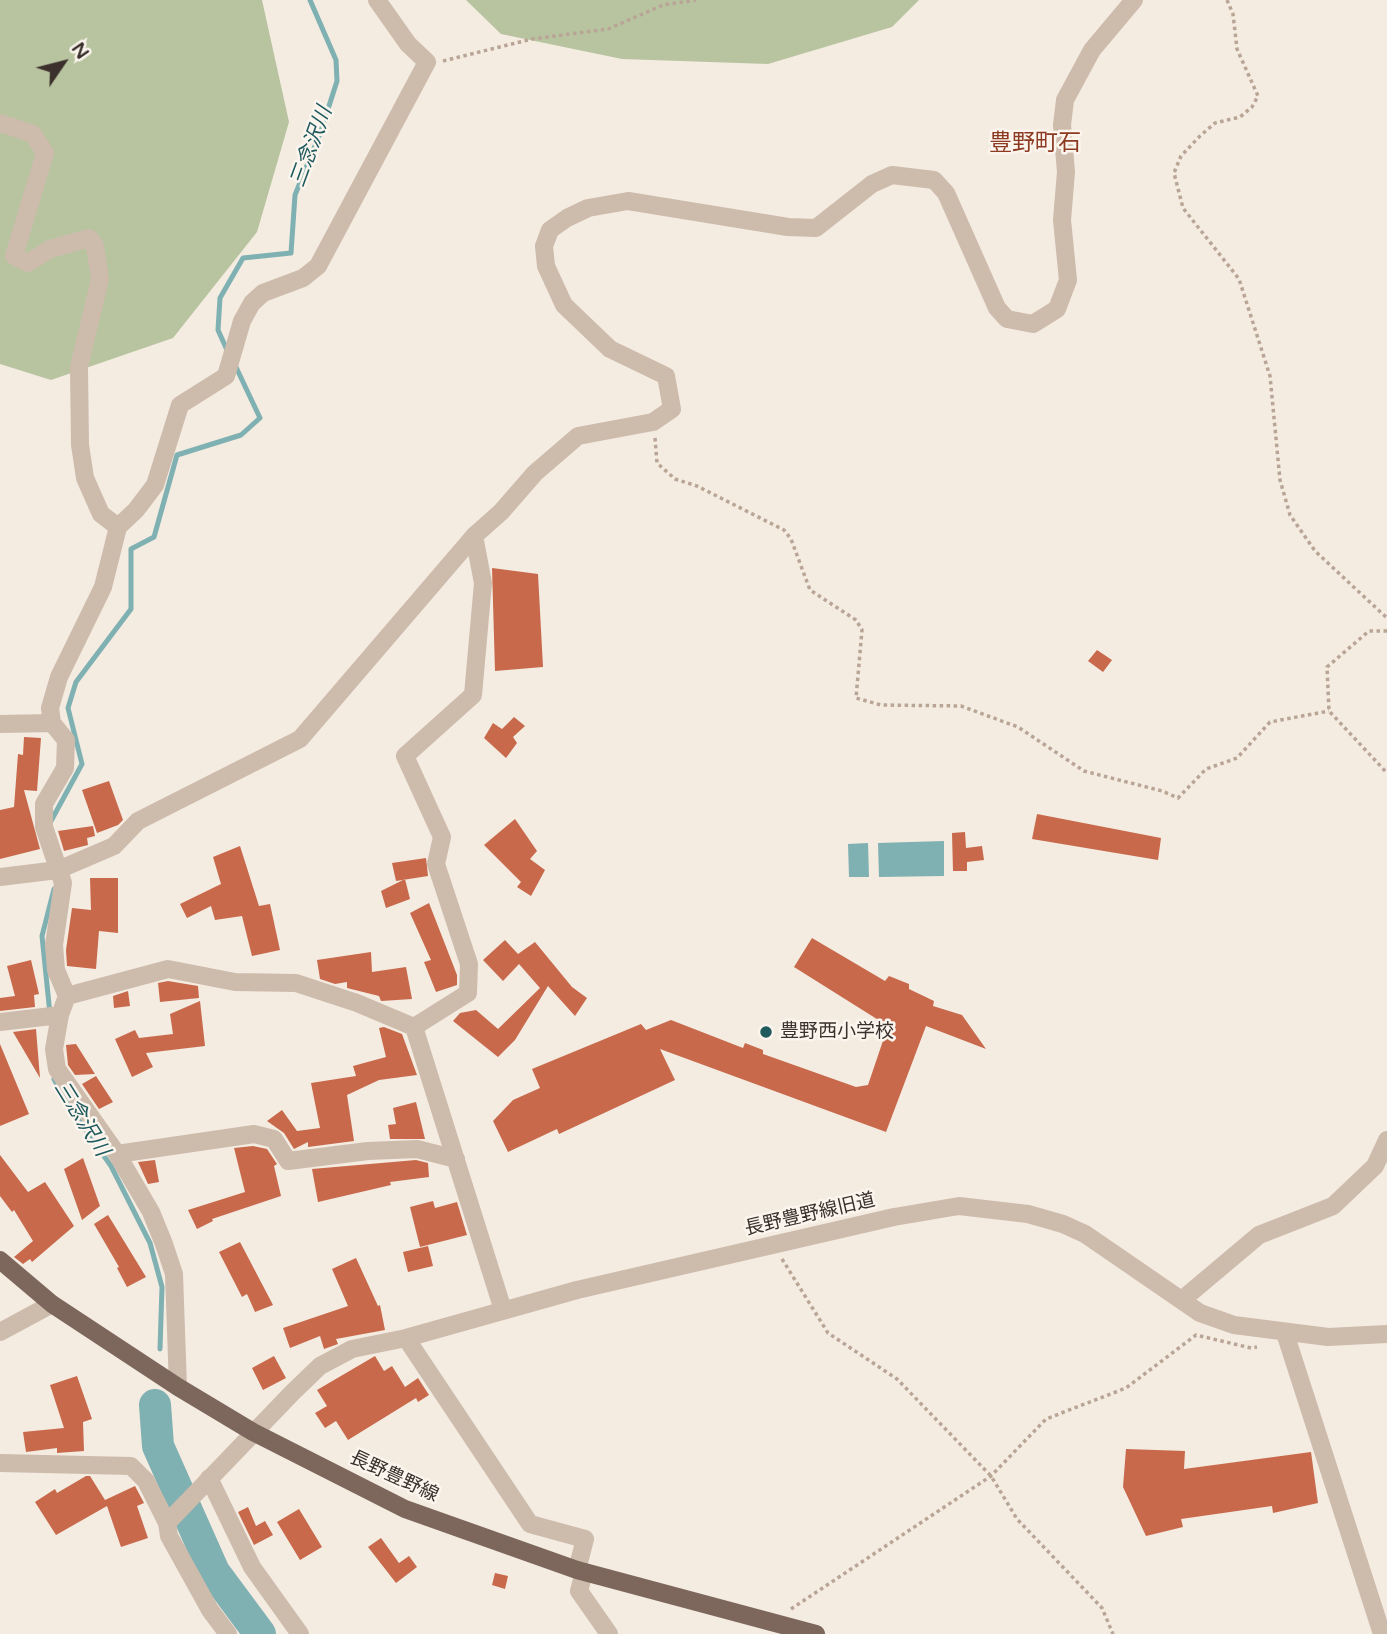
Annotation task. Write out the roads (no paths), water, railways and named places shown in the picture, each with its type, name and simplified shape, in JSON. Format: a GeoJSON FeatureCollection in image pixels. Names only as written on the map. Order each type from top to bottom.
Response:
{"type":"FeatureCollection","features":[{"type":"Feature","properties":{"kind":"main road","name":"長野豊野線"},"geometry":{"type":"LineString","coordinates":[[0,1260],[52,1304],[178,1387],[253,1432],[405,1509],[580,1571],[816,1634]]}},
{"type":"Feature","properties":{"kind":"street"},"geometry":{"type":"LineString","coordinates":[[67,996],[55,970],[54,944],[63,883],[44,827],[44,804],[65,768],[66,740],[52,723],[50,708],[60,677],[103,587],[118,527],[136,510],[155,485],[180,405],[226,376],[242,321],[252,303],[263,293],[303,278],[318,267],[427,62],[408,44],[377,0]]}},
{"type":"Feature","properties":{"kind":"street"},"geometry":{"type":"LineString","coordinates":[[0,877],[58,870],[114,846],[138,821],[300,739],[474,536],[501,512],[535,473],[578,436],[653,422],[672,409],[666,376],[610,349],[564,305],[546,266],[544,246],[550,230],[588,208],[628,201],[788,227],[816,228],[872,184],[892,175],[934,180],[946,193],[997,308],[1007,319],[1033,324],[1057,309],[1068,280],[1062,220],[1066,172],[1062,125],[1065,100],[1092,50],[1134,0]]}},
{"type":"Feature","properties":{"kind":"street"},"geometry":{"type":"LineString","coordinates":[[0,122],[33,134],[45,153],[14,256],[28,263],[51,249],[89,237],[95,246],[100,279],[79,367],[80,445],[85,478],[101,514],[118,527]]}},
{"type":"Feature","properties":{"kind":"street"},"geometry":{"type":"LineString","coordinates":[[414,1027],[468,993],[469,964],[436,864],[442,837],[405,756],[473,695],[483,583],[474,536]]}},
{"type":"Feature","properties":{"kind":"street"},"geometry":{"type":"LineString","coordinates":[[0,724],[52,723]]}},
{"type":"Feature","properties":{"kind":"street"},"geometry":{"type":"LineString","coordinates":[[178,1387],[174,1274],[151,1212],[117,1154],[57,1069],[53,1016],[67,996],[168,969],[235,982],[296,983],[357,1003],[414,1027],[502,1310]]}},
{"type":"Feature","properties":{"kind":"street"},"geometry":{"type":"LineString","coordinates":[[0,1022],[53,1016]]}},
{"type":"Feature","properties":{"kind":"street"},"geometry":{"type":"LineString","coordinates":[[117,1154],[254,1134],[274,1139],[288,1161],[368,1151],[418,1149],[456,1160]]}},
{"type":"Feature","properties":{"kind":"street"},"geometry":{"type":"LineString","coordinates":[[1183,1299],[1259,1236],[1333,1206],[1375,1166],[1387,1140]]}},
{"type":"Feature","properties":{"kind":"street","name":"長野豊野線旧道"},"geometry":{"type":"LineString","coordinates":[[172,1518],[320,1366],[352,1349],[406,1338],[502,1310],[773,1245],[894,1217],[959,1206],[1028,1214],[1085,1234],[1200,1312],[1234,1325],[1285,1334],[1328,1337],[1387,1334]]}},
{"type":"Feature","properties":{"kind":"street"},"geometry":{"type":"LineString","coordinates":[[0,1332],[52,1304]]}},
{"type":"Feature","properties":{"kind":"street"},"geometry":{"type":"LineString","coordinates":[[1285,1334],[1382,1634]]}},
{"type":"Feature","properties":{"kind":"street"},"geometry":{"type":"LineString","coordinates":[[406,1338],[530,1524],[585,1539],[579,1591],[609,1634]]}},
{"type":"Feature","properties":{"kind":"street"},"geometry":{"type":"LineString","coordinates":[[0,1464],[131,1466],[146,1481],[172,1518],[169,1536],[210,1610],[228,1634]]}},
{"type":"Feature","properties":{"kind":"street"},"geometry":{"type":"LineString","coordinates":[[204,1483],[251,1567],[300,1634]]}},
{"type":"Feature","properties":{"kind":"water"},"geometry":{"type":"Polygon","coordinates":[[[944,841],[944,876],[879,877],[878,843],[944,841]]]}},
{"type":"Feature","properties":{"kind":"water"},"geometry":{"type":"Polygon","coordinates":[[[868,843],[869,877],[849,877],[848,844],[868,843]]]}},
{"type":"Feature","properties":{"kind":"waterway","name":"三念沢川"},"geometry":{"type":"LineString","coordinates":[[227,350],[218,330],[220,298],[243,258],[291,253],[295,195],[321,131],[337,81],[336,60],[310,0]]}},
{"type":"Feature","properties":{"kind":"waterway","name":"三念沢川"},"geometry":{"type":"LineString","coordinates":[[51,821],[82,764],[68,708],[76,682],[131,609],[131,549],[154,537],[177,455],[241,435],[260,418],[235,365]]}},
{"type":"Feature","properties":{"kind":"waterway","name":"三念沢川"},"geometry":{"type":"LineString","coordinates":[[50,1014],[42,936],[54,889]]}},
{"type":"Feature","properties":{"kind":"waterway","name":"三念沢川"},"geometry":{"type":"LineString","coordinates":[[54,1079],[66,1102],[111,1166],[150,1243],[162,1287],[160,1349]]}},
{"type":"Feature","properties":{"kind":"waterway","name":"三念沢川"},"geometry":{"type":"LineString","coordinates":[[155,1405],[158,1446],[214,1572],[260,1634]]}},
{"type":"Feature","properties":{"kind":"place","name":"豊野西小学校"},"geometry":{"type":"Point","coordinates":[766,1032]}},
{"type":"Feature","properties":{"kind":"district","name":"豊野町石"},"geometry":{"type":"Point","coordinates":[1035,144]}}]}
